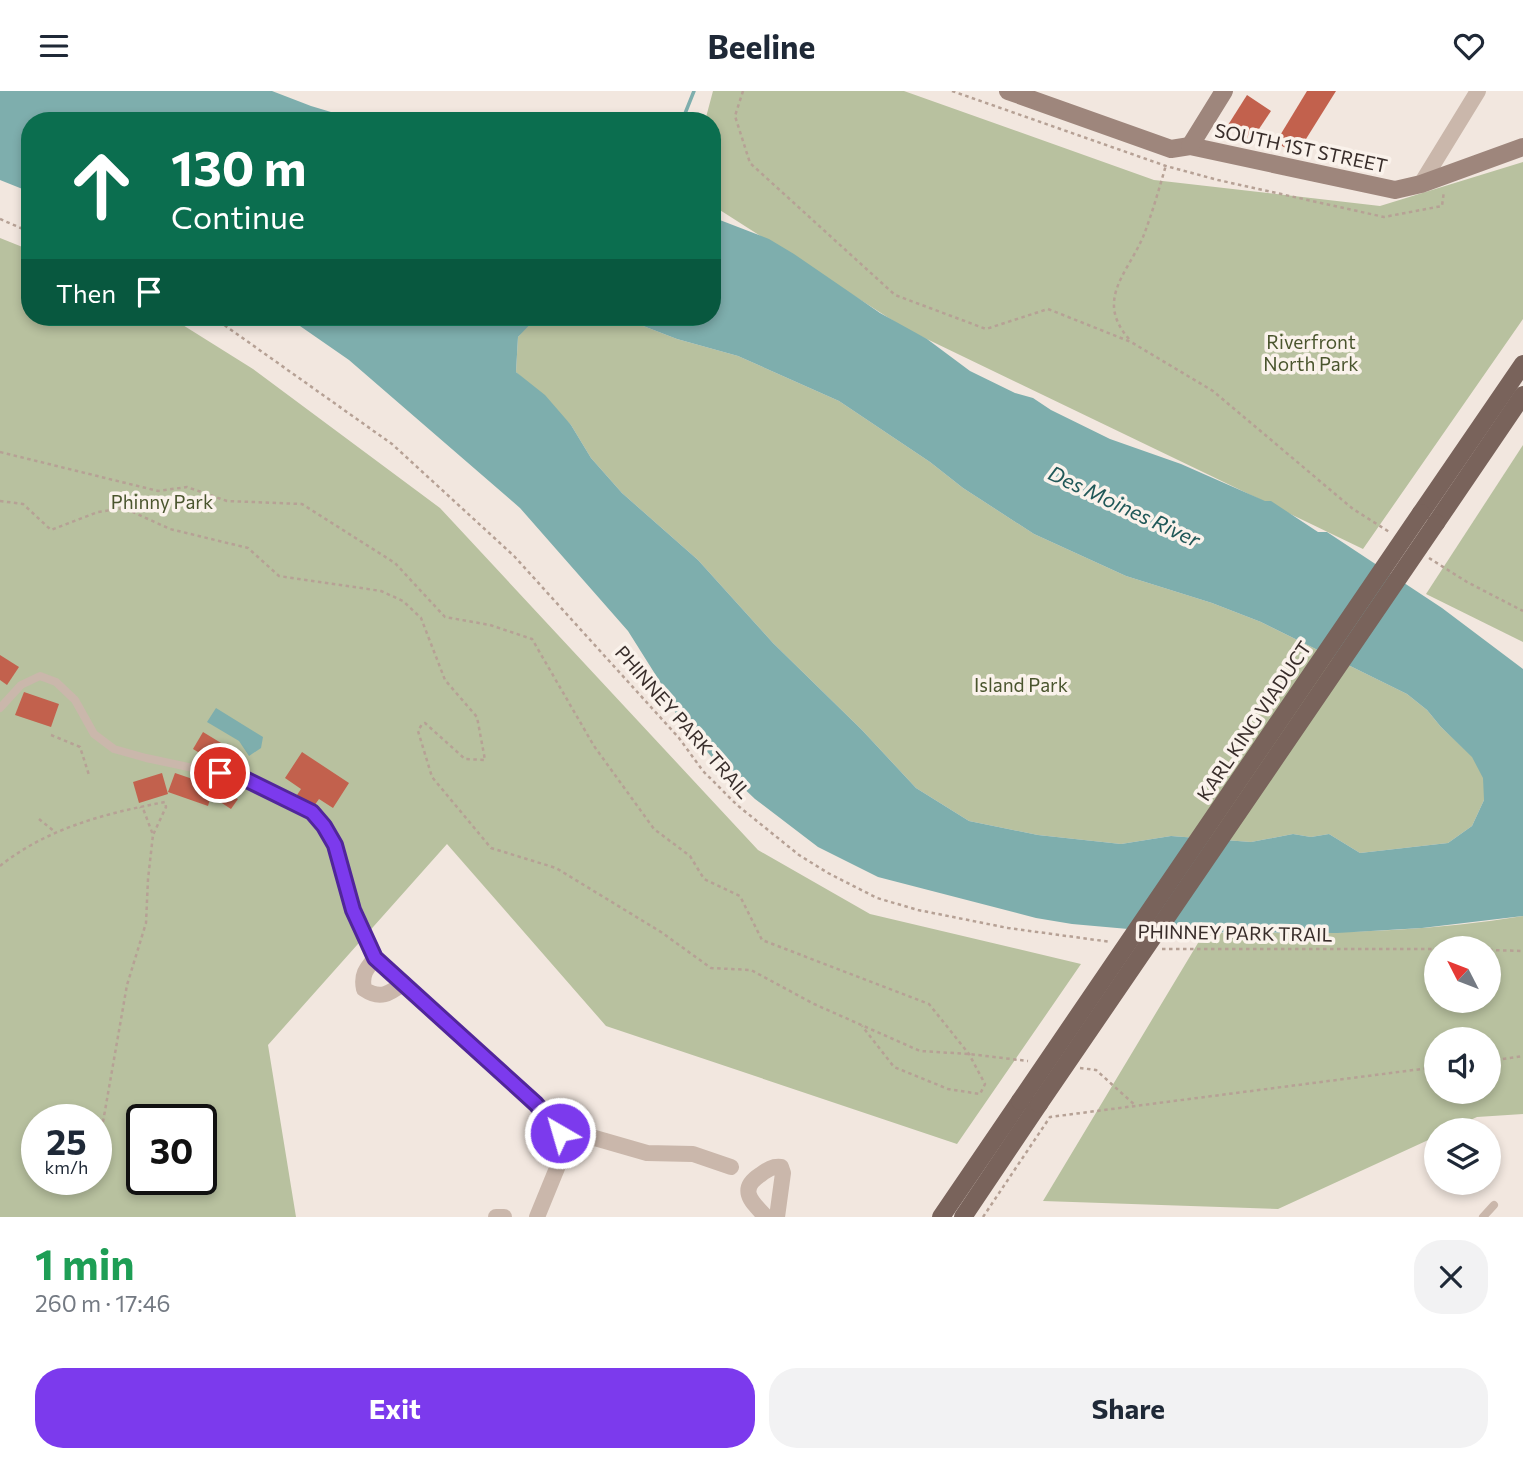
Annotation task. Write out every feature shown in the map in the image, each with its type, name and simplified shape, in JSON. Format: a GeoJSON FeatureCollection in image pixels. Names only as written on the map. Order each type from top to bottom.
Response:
{"type":"FeatureCollection","features":[{"type":"Feature","properties":{"kind":"main road","name":"KARL KING VIADUCT"},"geometry":{"type":"LineString","coordinates":[[963,1217],[1429,518],[1523,364]]}},
{"type":"Feature","properties":{"kind":"main road","name":"KARL KING VIADUCT"},"geometry":{"type":"LineString","coordinates":[[941,1217],[1429,518],[1523,395]]}},
{"type":"Feature","properties":{"kind":"street","name":"SOUTH 1ST STREET"},"geometry":{"type":"LineString","coordinates":[[1008,91],[1171,149],[1190,146],[1395,190],[1422,184],[1523,147]]}},
{"type":"Feature","properties":{"kind":"street"},"geometry":{"type":"LineString","coordinates":[[1190,146],[1224,91]]}},
{"type":"Feature","properties":{"kind":"street"},"geometry":{"type":"LineString","coordinates":[[1422,184],[1478,91]]}},
{"type":"Feature","properties":{"kind":"street"},"geometry":{"type":"LineString","coordinates":[[404,983],[390,994],[380,996],[364,989],[362,980],[364,971],[375,958],[404,983],[536,1104],[560,1133],[564,1151],[537,1217]]}},
{"type":"Feature","properties":{"kind":"street"},"geometry":{"type":"LineString","coordinates":[[560,1133],[575,1132],[647,1153],[693,1154],[731,1167]]}},
{"type":"Feature","properties":{"kind":"street"},"geometry":{"type":"LineString","coordinates":[[766,1217],[752,1202],[748,1186],[752,1180],[776,1166],[781,1167],[783,1173],[777,1217]]}},
{"type":"Feature","properties":{"kind":"street"},"geometry":{"type":"LineString","coordinates":[[496,1217],[504,1217]]}},
{"type":"Feature","properties":{"kind":"lane"},"geometry":{"type":"LineString","coordinates":[[0,708],[21,685],[40,676],[57,682],[75,700],[94,734],[114,749],[245,779],[312,812],[335,845],[353,910],[375,958]]}},
{"type":"Feature","properties":{"kind":"lane"},"geometry":{"type":"LineString","coordinates":[[1483,1217],[1494,1206]]}},
{"type":"Feature","properties":{"kind":"path"},"geometry":{"type":"LineString","coordinates":[[743,91],[735,116],[750,163],[895,295],[986,329],[1048,309],[1132,342],[1213,391],[1353,509],[1398,538]]}},
{"type":"Feature","properties":{"kind":"path"},"geometry":{"type":"LineString","coordinates":[[952,91],[1166,166],[1384,216],[1442,206],[1447,175]]}},
{"type":"Feature","properties":{"kind":"path"},"geometry":{"type":"LineString","coordinates":[[1132,342],[1120,329],[1113,306],[1118,281],[1142,238],[1166,166]]}},
{"type":"Feature","properties":{"kind":"path"},"geometry":{"type":"LineString","coordinates":[[0,219],[21,228]]}},
{"type":"Feature","properties":{"kind":"path","name":"PHINNEY PARK TRAIL"},"geometry":{"type":"LineString","coordinates":[[226,326],[392,444],[514,556],[670,728],[703,771],[737,805],[799,855],[877,898],[918,910],[1008,928],[1112,942]]}},
{"type":"Feature","properties":{"kind":"path"},"geometry":{"type":"LineString","coordinates":[[0,452],[158,491],[187,487],[227,501],[302,504],[395,563],[445,617],[490,625],[532,639],[594,745],[654,829],[691,856],[704,879],[740,896],[762,940],[929,1004],[969,1053],[985,1084],[980,1094],[948,1089],[894,1067],[860,1023]]}},
{"type":"Feature","properties":{"kind":"path"},"geometry":{"type":"LineString","coordinates":[[0,501],[23,505],[51,530],[98,512],[124,508],[170,529],[248,548],[279,576],[381,591],[403,601],[421,618],[445,680],[477,717],[485,760],[465,759],[425,723],[418,731],[432,777],[491,848],[556,868],[661,932],[711,968],[751,970],[814,1004],[920,1051],[969,1053]]}},
{"type":"Feature","properties":{"kind":"path"},"geometry":{"type":"LineString","coordinates":[[1421,553],[1467,582],[1523,611]]}},
{"type":"Feature","properties":{"kind":"path"},"geometry":{"type":"LineString","coordinates":[[51,735],[80,747],[89,775]]}},
{"type":"Feature","properties":{"kind":"path"},"geometry":{"type":"LineString","coordinates":[[0,866],[55,832],[88,820],[165,802],[166,807],[153,835],[146,923],[122,1007],[106,1104]]}},
{"type":"Feature","properties":{"kind":"path"},"geometry":{"type":"LineString","coordinates":[[140,807],[153,835]]}},
{"type":"Feature","properties":{"kind":"path"},"geometry":{"type":"LineString","coordinates":[[39,819],[55,832]]}},
{"type":"Feature","properties":{"kind":"path","name":"PHINNEY PARK TRAIL"},"geometry":{"type":"LineString","coordinates":[[1161,949],[1424,949]]}},
{"type":"Feature","properties":{"kind":"path"},"geometry":{"type":"LineString","coordinates":[[1502,950],[1523,951]]}},
{"type":"Feature","properties":{"kind":"path"},"geometry":{"type":"LineString","coordinates":[[1501,1059],[1523,1056]]}},
{"type":"Feature","properties":{"kind":"path"},"geometry":{"type":"LineString","coordinates":[[983,1217],[1050,1117],[1424,1069]]}},
{"type":"Feature","properties":{"kind":"green space","name":"Riverfront North Park"},"geometry":{"type":"Polygon","coordinates":[[[713,91],[904,91],[1154,180],[1380,206],[1523,162],[1523,319],[1363,549],[906,329],[721,211],[721,112],[707,112],[713,91]]]}},
{"type":"Feature","properties":{"kind":"green space","name":"Phinny Park"},"geometry":{"type":"Polygon","coordinates":[[[0,238],[21,246],[21,326],[184,326],[253,369],[440,508],[758,850],[870,914],[1081,964],[957,1144],[606,1026],[447,844],[268,1045],[296,1217],[0,1217],[0,238]]]}},
{"type":"Feature","properties":{"kind":"green space","name":"Island Park"},"geometry":{"type":"Polygon","coordinates":[[[527,326],[643,326],[677,339],[738,356],[839,401],[1034,534],[1126,576],[1212,603],[1261,622],[1407,694],[1427,710],[1473,757],[1484,778],[1484,800],[1472,826],[1448,843],[1360,853],[1329,834],[1311,837],[1293,834],[1251,842],[1171,836],[1121,844],[1038,835],[969,821],[916,788],[862,730],[773,643],[698,560],[622,493],[591,458],[571,425],[516,372],[518,337],[527,326]]]}},
{"type":"Feature","properties":{"kind":"green space"},"geometry":{"type":"Polygon","coordinates":[[[1523,445],[1523,642],[1426,594],[1523,445]]]}},
{"type":"Feature","properties":{"kind":"green space"},"geometry":{"type":"Polygon","coordinates":[[[1523,916],[1523,1114],[1424,1118],[1424,1142],[1278,1209],[1043,1201],[1204,933],[1364,931],[1444,926],[1523,916]]]}},
{"type":"Feature","properties":{"kind":"water"},"geometry":{"type":"Polygon","coordinates":[[[0,91],[272,91],[331,112],[21,112],[21,188],[0,180],[0,91]]]}},
{"type":"Feature","properties":{"kind":"water","name":"Des Moines River"},"geometry":{"type":"Polygon","coordinates":[[[721,220],[769,239],[794,254],[880,313],[927,339],[970,371],[1015,393],[1033,398],[1051,410],[1110,439],[1181,464],[1265,501],[1271,501],[1318,532],[1327,532],[1442,608],[1523,669],[1523,916],[1422,928],[1337,933],[1162,932],[1036,918],[878,877],[818,847],[755,799],[716,762],[678,718],[662,685],[628,631],[520,508],[349,360],[300,326],[528,326],[518,337],[516,372],[545,395],[571,425],[591,458],[622,493],[698,560],[773,643],[862,730],[916,788],[969,821],[1038,835],[1121,844],[1171,836],[1251,842],[1293,834],[1311,837],[1329,834],[1360,853],[1448,843],[1472,826],[1484,800],[1483,778],[1472,757],[1427,710],[1407,694],[1261,622],[1212,603],[1126,576],[1034,534],[839,401],[738,356],[677,339],[643,326],[721,326],[721,220]]]}},
{"type":"Feature","properties":{"kind":"water"},"geometry":{"type":"Polygon","coordinates":[[[216,708],[263,737],[261,748],[249,756],[239,741],[207,722],[216,708]]]}},
{"type":"Feature","properties":{"kind":"building"},"geometry":{"type":"Polygon","coordinates":[[[1307,91],[1336,91],[1296,155],[1276,142],[1307,91]]]}},
{"type":"Feature","properties":{"kind":"building"},"geometry":{"type":"Polygon","coordinates":[[[1247,95],[1271,111],[1251,141],[1228,125],[1247,95]]]}},
{"type":"Feature","properties":{"kind":"building"},"geometry":{"type":"Polygon","coordinates":[[[0,655],[19,667],[7,685],[0,680],[0,655]]]}},
{"type":"Feature","properties":{"kind":"building"},"geometry":{"type":"Polygon","coordinates":[[[24,692],[59,704],[51,727],[15,715],[24,692]]]}},
{"type":"Feature","properties":{"kind":"building"},"geometry":{"type":"Polygon","coordinates":[[[203,732],[231,749],[221,766],[193,749],[203,732]]]}},
{"type":"Feature","properties":{"kind":"building"},"geometry":{"type":"Polygon","coordinates":[[[302,752],[349,783],[333,808],[319,799],[314,806],[308,803],[297,795],[301,789],[285,778],[302,752]]]}},
{"type":"Feature","properties":{"kind":"building"},"geometry":{"type":"Polygon","coordinates":[[[162,773],[168,794],[139,803],[133,782],[162,773]]]}},
{"type":"Feature","properties":{"kind":"building"},"geometry":{"type":"Polygon","coordinates":[[[175,773],[225,790],[238,799],[231,809],[211,796],[208,806],[168,792],[175,773]]]}},
{"type":"Feature","properties":{"kind":"waterway"},"geometry":{"type":"LineString","coordinates":[[686,112],[694,91]]}},
{"type":"Feature","properties":{"kind":"route"},"geometry":{"type":"LineString","coordinates":[[220,773],[245,779],[312,812],[335,845],[353,910],[375,958],[536,1104],[560,1133]]}}]}
